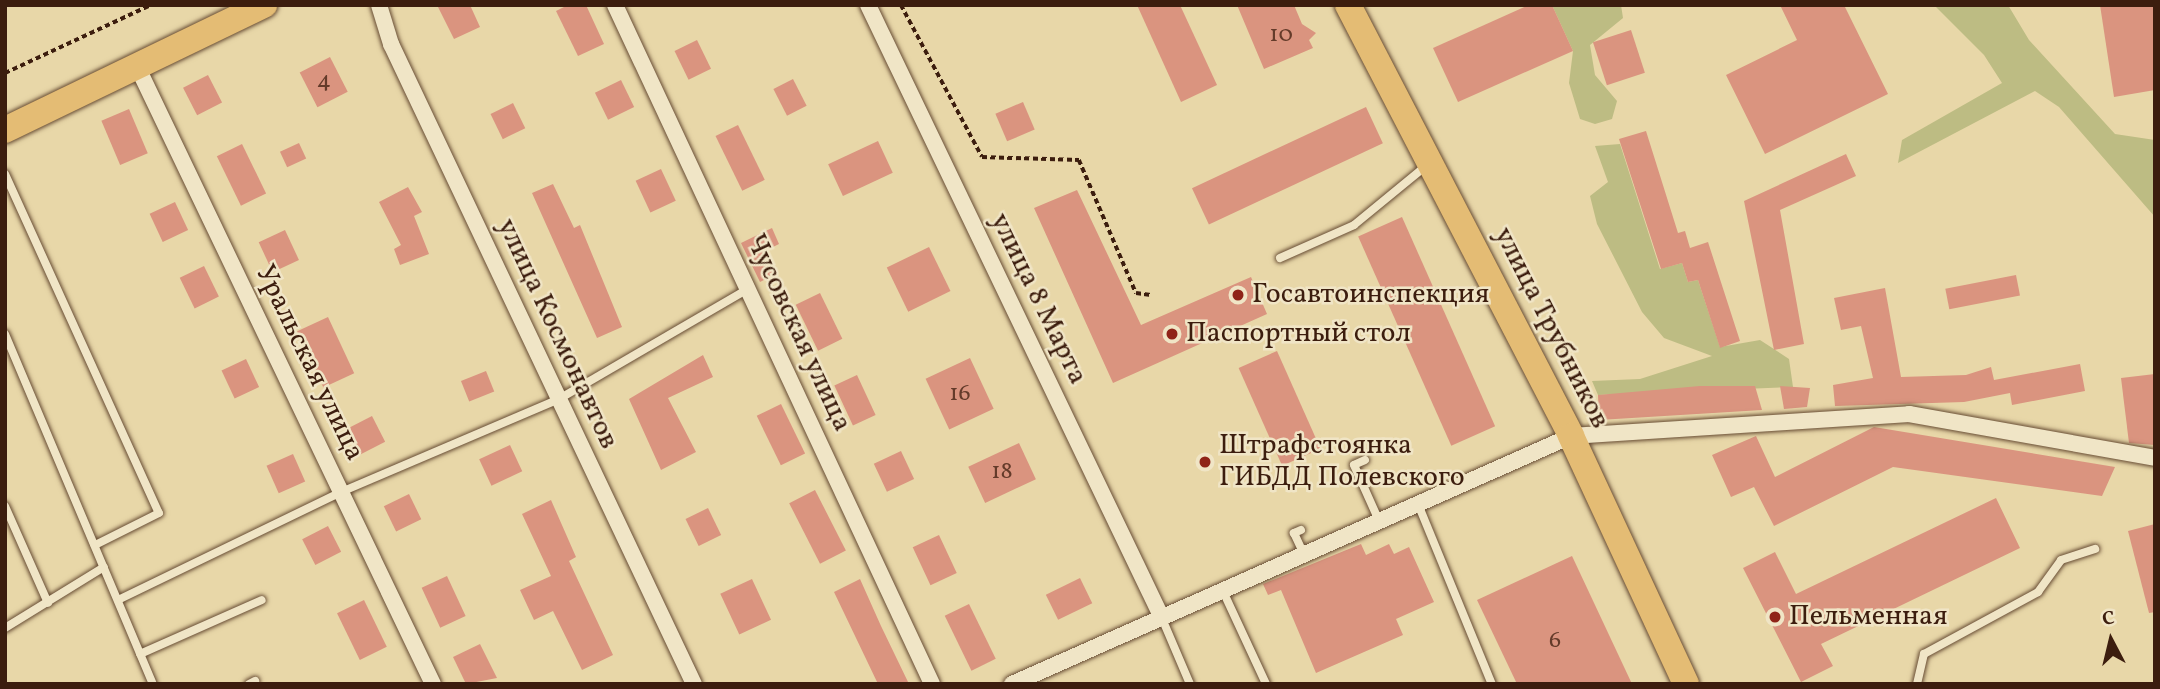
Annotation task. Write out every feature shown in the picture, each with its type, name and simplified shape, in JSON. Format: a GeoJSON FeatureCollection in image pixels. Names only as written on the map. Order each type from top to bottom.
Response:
{"type":"FeatureCollection","features":[{"type":"Feature","properties":{"kind":"main road"},"geometry":{"type":"LineString","coordinates":[[5,130],[264,5]]}},
{"type":"Feature","properties":{"kind":"main road","name":"улица Трубников"},"geometry":{"type":"LineString","coordinates":[[1348,5],[1432,161],[1571,436],[1686,684]]}},
{"type":"Feature","properties":{"kind":"street","name":"улица Космонавтов"},"geometry":{"type":"LineString","coordinates":[[379,5],[559,399],[694,684]]}},
{"type":"Feature","properties":{"kind":"street","name":"Чусовская улица"},"geometry":{"type":"LineString","coordinates":[[615,5],[932,684]]}},
{"type":"Feature","properties":{"kind":"street","name":"улица 8 Марта"},"geometry":{"type":"LineString","coordinates":[[868,5],[1161,616]]}},
{"type":"Feature","properties":{"kind":"street","name":"Уральская улица"},"geometry":{"type":"LineString","coordinates":[[137,66],[433,684]]}},
{"type":"Feature","properties":{"kind":"street"},"geometry":{"type":"LineString","coordinates":[[1012,684],[1571,436],[1909,414],[2155,458]]}},
{"type":"Feature","properties":{"kind":"lane"},"geometry":{"type":"LineString","coordinates":[[1280,257],[1354,225],[1432,161]]}},
{"type":"Feature","properties":{"kind":"lane"},"geometry":{"type":"LineString","coordinates":[[5,174],[159,513],[95,545]]}},
{"type":"Feature","properties":{"kind":"lane"},"geometry":{"type":"LineString","coordinates":[[120,599],[341,492],[559,399],[748,289]]}},
{"type":"Feature","properties":{"kind":"lane"},"geometry":{"type":"LineString","coordinates":[[5,334],[120,599],[152,684]]}},
{"type":"Feature","properties":{"kind":"lane"},"geometry":{"type":"LineString","coordinates":[[1365,460],[1354,465],[1379,521]]}},
{"type":"Feature","properties":{"kind":"lane"},"geometry":{"type":"LineString","coordinates":[[1418,504],[1492,684]]}},
{"type":"Feature","properties":{"kind":"lane"},"geometry":{"type":"LineString","coordinates":[[5,506],[48,603]]}},
{"type":"Feature","properties":{"kind":"lane"},"geometry":{"type":"LineString","coordinates":[[1301,530],[1294,533],[1304,554]]}},
{"type":"Feature","properties":{"kind":"lane"},"geometry":{"type":"LineString","coordinates":[[1917,684],[1924,654],[2038,592],[2061,561],[2095,549]]}},
{"type":"Feature","properties":{"kind":"lane"},"geometry":{"type":"LineString","coordinates":[[5,628],[104,567]]}},
{"type":"Feature","properties":{"kind":"lane"},"geometry":{"type":"LineString","coordinates":[[1222,589],[1266,684]]}},
{"type":"Feature","properties":{"kind":"lane"},"geometry":{"type":"LineString","coordinates":[[140,654],[262,600]]}},
{"type":"Feature","properties":{"kind":"lane"},"geometry":{"type":"LineString","coordinates":[[1161,616],[1190,684]]}},
{"type":"Feature","properties":{"kind":"path"},"geometry":{"type":"LineString","coordinates":[[5,73],[151,5]]}},
{"type":"Feature","properties":{"kind":"path"},"geometry":{"type":"LineString","coordinates":[[901,5],[982,157],[1079,160],[1136,293],[1151,295]]}},
{"type":"Feature","properties":{"kind":"shaded area"},"geometry":{"type":"Polygon","coordinates":[[[1552,5],[1621,5],[1623,18],[1590,45],[1595,75],[1617,101],[1612,119],[1595,124],[1580,119],[1569,83],[1573,51],[1552,5]]]}},
{"type":"Feature","properties":{"kind":"shaded area"},"geometry":{"type":"Polygon","coordinates":[[[1934,5],[2008,5],[2029,40],[2115,134],[2155,140],[2155,217],[2059,107],[2035,91],[1898,163],[1902,140],[2002,83],[1984,55],[1934,5]]]}},
{"type":"Feature","properties":{"kind":"shaded area"},"geometry":{"type":"Polygon","coordinates":[[[1620,144],[1660,269],[1682,263],[1688,282],[1698,280],[1720,347],[1760,340],[1789,359],[1793,387],[1598,395],[1592,381],[1640,379],[1712,356],[1664,338],[1642,312],[1597,224],[1590,196],[1608,182],[1595,146],[1620,144]]]}},
{"type":"Feature","properties":{"kind":"building"},"geometry":{"type":"Polygon","coordinates":[[[437,5],[470,5],[480,27],[454,39],[437,5]]]}},
{"type":"Feature","properties":{"kind":"building"},"geometry":{"type":"Polygon","coordinates":[[[568,5],[586,5],[604,44],[578,56],[556,11],[568,5]]]}},
{"type":"Feature","properties":{"kind":"building"},"geometry":{"type":"Polygon","coordinates":[[[1137,5],[1180,5],[1217,85],[1181,102],[1137,5]]]}},
{"type":"Feature","properties":{"kind":"building"},"geometry":{"type":"Polygon","coordinates":[[[1237,5],[1294,5],[1302,24],[1316,33],[1309,40],[1313,48],[1264,69],[1237,5]]]}},
{"type":"Feature","properties":{"kind":"building"},"geometry":{"type":"Polygon","coordinates":[[[1529,5],[1552,5],[1573,51],[1458,102],[1433,48],[1529,5]]]}},
{"type":"Feature","properties":{"kind":"building"},"geometry":{"type":"Polygon","coordinates":[[[1780,5],[1844,5],[1888,94],[1765,154],[1726,75],[1797,40],[1780,5]]]}},
{"type":"Feature","properties":{"kind":"building"},"geometry":{"type":"Polygon","coordinates":[[[2100,5],[2155,5],[2155,90],[2114,97],[2100,5]]]}},
{"type":"Feature","properties":{"kind":"building"},"geometry":{"type":"Polygon","coordinates":[[[1631,30],[1645,73],[1607,85],[1593,42],[1631,30]]]}},
{"type":"Feature","properties":{"kind":"building"},"geometry":{"type":"Polygon","coordinates":[[[697,40],[711,69],[689,80],[675,51],[697,40]]]}},
{"type":"Feature","properties":{"kind":"building"},"geometry":{"type":"Polygon","coordinates":[[[330,57],[348,92],[317,107],[300,72],[330,57]]]}},
{"type":"Feature","properties":{"kind":"building"},"geometry":{"type":"Polygon","coordinates":[[[208,75],[222,103],[197,115],[183,88],[208,75]]]}},
{"type":"Feature","properties":{"kind":"building"},"geometry":{"type":"Polygon","coordinates":[[[793,79],[807,106],[787,116],[773,89],[793,79]]]}},
{"type":"Feature","properties":{"kind":"building"},"geometry":{"type":"Polygon","coordinates":[[[621,80],[634,107],[608,120],[595,93],[621,80]]]}},
{"type":"Feature","properties":{"kind":"building"},"geometry":{"type":"Polygon","coordinates":[[[1023,102],[1035,130],[1007,141],[995,114],[1023,102]]]}},
{"type":"Feature","properties":{"kind":"building"},"geometry":{"type":"Polygon","coordinates":[[[513,103],[525,128],[503,139],[491,114],[513,103]]]}},
{"type":"Feature","properties":{"kind":"building"},"geometry":{"type":"Polygon","coordinates":[[[1366,107],[1383,143],[1209,224],[1192,188],[1366,107]]]}},
{"type":"Feature","properties":{"kind":"building"},"geometry":{"type":"Polygon","coordinates":[[[129,109],[148,153],[120,165],[101,121],[129,109]]]}},
{"type":"Feature","properties":{"kind":"building"},"geometry":{"type":"Polygon","coordinates":[[[738,125],[765,180],[742,191],[716,136],[738,125]]]}},
{"type":"Feature","properties":{"kind":"building"},"geometry":{"type":"Polygon","coordinates":[[[1646,131],[1678,233],[1685,231],[1690,248],[1708,242],[1740,341],[1720,348],[1698,280],[1688,282],[1682,263],[1661,269],[1619,139],[1646,131]]]}},
{"type":"Feature","properties":{"kind":"building"},"geometry":{"type":"Polygon","coordinates":[[[878,141],[893,173],[843,196],[828,164],[878,141]]]}},
{"type":"Feature","properties":{"kind":"building"},"geometry":{"type":"Polygon","coordinates":[[[299,143],[306,158],[287,167],[280,152],[299,143]]]}},
{"type":"Feature","properties":{"kind":"building"},"geometry":{"type":"Polygon","coordinates":[[[242,144],[266,193],[241,206],[217,156],[242,144]]]}},
{"type":"Feature","properties":{"kind":"building"},"geometry":{"type":"Polygon","coordinates":[[[1846,154],[1856,176],[1780,210],[1804,344],[1774,350],[1744,201],[1846,154]]]}},
{"type":"Feature","properties":{"kind":"building"},"geometry":{"type":"Polygon","coordinates":[[[661,169],[676,201],[650,213],[636,181],[661,169]]]}},
{"type":"Feature","properties":{"kind":"building"},"geometry":{"type":"Polygon","coordinates":[[[553,184],[574,228],[580,225],[622,327],[597,338],[532,193],[553,184]]]}},
{"type":"Feature","properties":{"kind":"building"},"geometry":{"type":"Polygon","coordinates":[[[408,187],[422,212],[414,216],[429,254],[400,265],[394,249],[401,245],[379,202],[408,187]]]}},
{"type":"Feature","properties":{"kind":"building"},"geometry":{"type":"Polygon","coordinates":[[[1077,190],[1141,325],[1251,277],[1267,314],[1113,383],[1034,208],[1077,190]]]}},
{"type":"Feature","properties":{"kind":"building"},"geometry":{"type":"Polygon","coordinates":[[[175,202],[188,230],[163,242],[150,214],[175,202]]]}},
{"type":"Feature","properties":{"kind":"building"},"geometry":{"type":"Polygon","coordinates":[[[1402,217],[1495,426],[1451,446],[1358,237],[1402,217]]]}},
{"type":"Feature","properties":{"kind":"building"},"geometry":{"type":"Polygon","coordinates":[[[772,228],[779,244],[763,252],[774,275],[760,282],[741,243],[772,228]]]}},
{"type":"Feature","properties":{"kind":"building"},"geometry":{"type":"Polygon","coordinates":[[[285,230],[299,260],[273,272],[259,242],[285,230]]]}},
{"type":"Feature","properties":{"kind":"building"},"geometry":{"type":"Polygon","coordinates":[[[929,247],[950,291],[908,312],[887,268],[929,247]]]}},
{"type":"Feature","properties":{"kind":"building"},"geometry":{"type":"Polygon","coordinates":[[[204,266],[219,297],[195,308],[180,278],[204,266]]]}},
{"type":"Feature","properties":{"kind":"building"},"geometry":{"type":"Polygon","coordinates":[[[2016,275],[2020,296],[1949,309],[1945,289],[2016,275]]]}},
{"type":"Feature","properties":{"kind":"building"},"geometry":{"type":"Polygon","coordinates":[[[1885,288],[1901,377],[1966,375],[1991,367],[1994,380],[2080,364],[2085,391],[2012,405],[2010,393],[1964,402],[1835,406],[1833,385],[1873,378],[1861,326],[1841,330],[1834,298],[1885,288]]]}},
{"type":"Feature","properties":{"kind":"building"},"geometry":{"type":"Polygon","coordinates":[[[820,293],[842,339],[818,351],[796,305],[820,293]]]}},
{"type":"Feature","properties":{"kind":"building"},"geometry":{"type":"Polygon","coordinates":[[[328,317],[354,373],[323,388],[297,331],[328,317]]]}},
{"type":"Feature","properties":{"kind":"building"},"geometry":{"type":"Polygon","coordinates":[[[1277,351],[1321,449],[1282,466],[1239,368],[1277,351]]]}},
{"type":"Feature","properties":{"kind":"building"},"geometry":{"type":"Polygon","coordinates":[[[703,355],[713,377],[668,398],[696,452],[661,470],[629,399],[703,355]]]}},
{"type":"Feature","properties":{"kind":"building"},"geometry":{"type":"Polygon","coordinates":[[[970,358],[994,409],[949,429],[926,379],[970,358]]]}},
{"type":"Feature","properties":{"kind":"building"},"geometry":{"type":"Polygon","coordinates":[[[246,359],[259,387],[235,399],[222,370],[246,359]]]}},
{"type":"Feature","properties":{"kind":"building"},"geometry":{"type":"Polygon","coordinates":[[[486,371],[494,391],[469,402],[461,381],[486,371]]]}},
{"type":"Feature","properties":{"kind":"building"},"geometry":{"type":"Polygon","coordinates":[[[2155,374],[2155,445],[2129,443],[2121,378],[2155,374]]]}},
{"type":"Feature","properties":{"kind":"building"},"geometry":{"type":"Polygon","coordinates":[[[857,375],[876,415],[853,425],[834,386],[857,375]]]}},
{"type":"Feature","properties":{"kind":"building"},"geometry":{"type":"Polygon","coordinates":[[[1700,386],[1755,386],[1762,410],[1599,420],[1598,395],[1700,386]]]}},
{"type":"Feature","properties":{"kind":"building"},"geometry":{"type":"Polygon","coordinates":[[[1780,386],[1810,388],[1807,407],[1784,409],[1780,386]]]}},
{"type":"Feature","properties":{"kind":"building"},"geometry":{"type":"Polygon","coordinates":[[[781,404],[805,453],[781,465],[757,416],[781,404]]]}},
{"type":"Feature","properties":{"kind":"building"},"geometry":{"type":"Polygon","coordinates":[[[372,416],[385,442],[359,455],[346,429],[372,416]]]}},
{"type":"Feature","properties":{"kind":"building"},"geometry":{"type":"Polygon","coordinates":[[[1874,427],[2115,467],[2102,496],[1893,467],[1774,526],[1754,487],[1731,497],[1712,455],[1756,436],[1775,477],[1874,427]]]}},
{"type":"Feature","properties":{"kind":"building"},"geometry":{"type":"Polygon","coordinates":[[[1019,443],[1036,479],[985,503],[968,467],[1019,443]]]}},
{"type":"Feature","properties":{"kind":"building"},"geometry":{"type":"Polygon","coordinates":[[[510,445],[522,471],[491,486],[479,459],[510,445]]]}},
{"type":"Feature","properties":{"kind":"building"},"geometry":{"type":"Polygon","coordinates":[[[901,451],[914,479],[887,492],[874,464],[901,451]]]}},
{"type":"Feature","properties":{"kind":"building"},"geometry":{"type":"Polygon","coordinates":[[[293,454],[305,481],[279,493],[267,466],[293,454]]]}},
{"type":"Feature","properties":{"kind":"building"},"geometry":{"type":"Polygon","coordinates":[[[815,490],[846,551],[820,564],[789,503],[815,490]]]}},
{"type":"Feature","properties":{"kind":"building"},"geometry":{"type":"Polygon","coordinates":[[[409,494],[421,519],[396,531],[384,506],[409,494]]]}},
{"type":"Feature","properties":{"kind":"building"},"geometry":{"type":"Polygon","coordinates":[[[1996,498],[2020,548],[1821,644],[1833,666],[1801,682],[1743,568],[1775,552],[1796,594],[1996,498]]]}},
{"type":"Feature","properties":{"kind":"building"},"geometry":{"type":"Polygon","coordinates":[[[551,500],[576,557],[569,561],[613,655],[582,670],[553,611],[534,620],[520,590],[551,576],[522,514],[551,500]]]}},
{"type":"Feature","properties":{"kind":"building"},"geometry":{"type":"Polygon","coordinates":[[[708,508],[721,535],[699,546],[686,519],[708,508]]]}},
{"type":"Feature","properties":{"kind":"building"},"geometry":{"type":"Polygon","coordinates":[[[2155,524],[2155,612],[2149,613],[2128,531],[2155,524]]]}},
{"type":"Feature","properties":{"kind":"building"},"geometry":{"type":"Polygon","coordinates":[[[328,526],[341,552],[315,565],[302,539],[328,526]]]}},
{"type":"Feature","properties":{"kind":"building"},"geometry":{"type":"Polygon","coordinates":[[[939,535],[957,573],[930,585],[913,547],[939,535]]]}},
{"type":"Feature","properties":{"kind":"building"},"geometry":{"type":"Polygon","coordinates":[[[1361,544],[1366,555],[1389,544],[1394,554],[1409,547],[1434,602],[1396,619],[1403,635],[1316,673],[1281,590],[1268,595],[1263,584],[1361,544]]]}},
{"type":"Feature","properties":{"kind":"building"},"geometry":{"type":"Polygon","coordinates":[[[1572,556],[1632,684],[1517,684],[1477,600],[1572,556]]]}},
{"type":"Feature","properties":{"kind":"building"},"geometry":{"type":"Polygon","coordinates":[[[447,576],[466,616],[440,628],[422,588],[447,576]]]}},
{"type":"Feature","properties":{"kind":"building"},"geometry":{"type":"Polygon","coordinates":[[[1080,578],[1092,603],[1058,620],[1046,595],[1080,578]]]}},
{"type":"Feature","properties":{"kind":"building"},"geometry":{"type":"Polygon","coordinates":[[[752,579],[771,620],[739,635],[720,594],[752,579]]]}},
{"type":"Feature","properties":{"kind":"building"},"geometry":{"type":"Polygon","coordinates":[[[860,579],[909,684],[878,684],[834,592],[860,579]]]}},
{"type":"Feature","properties":{"kind":"building"},"geometry":{"type":"Polygon","coordinates":[[[364,600],[387,647],[360,660],[337,613],[364,600]]]}},
{"type":"Feature","properties":{"kind":"building"},"geometry":{"type":"Polygon","coordinates":[[[969,604],[996,659],[971,671],[945,616],[969,604]]]}},
{"type":"Feature","properties":{"kind":"building"},"geometry":{"type":"Polygon","coordinates":[[[480,644],[497,678],[466,684],[453,657],[480,644]]]}},
{"type":"Feature","properties":{"kind":"place","name":"Госавтоинспекция"},"geometry":{"type":"Point","coordinates":[1238,295]}},
{"type":"Feature","properties":{"kind":"place","name":"Паспортный стол"},"geometry":{"type":"Point","coordinates":[1172,334]}},
{"type":"Feature","properties":{"kind":"place","name":"Штрафстоянка ГИБДД Полевского"},"geometry":{"type":"Point","coordinates":[1205,462]}},
{"type":"Feature","properties":{"kind":"place","name":"Пельменная"},"geometry":{"type":"Point","coordinates":[1775,617]}}]}
